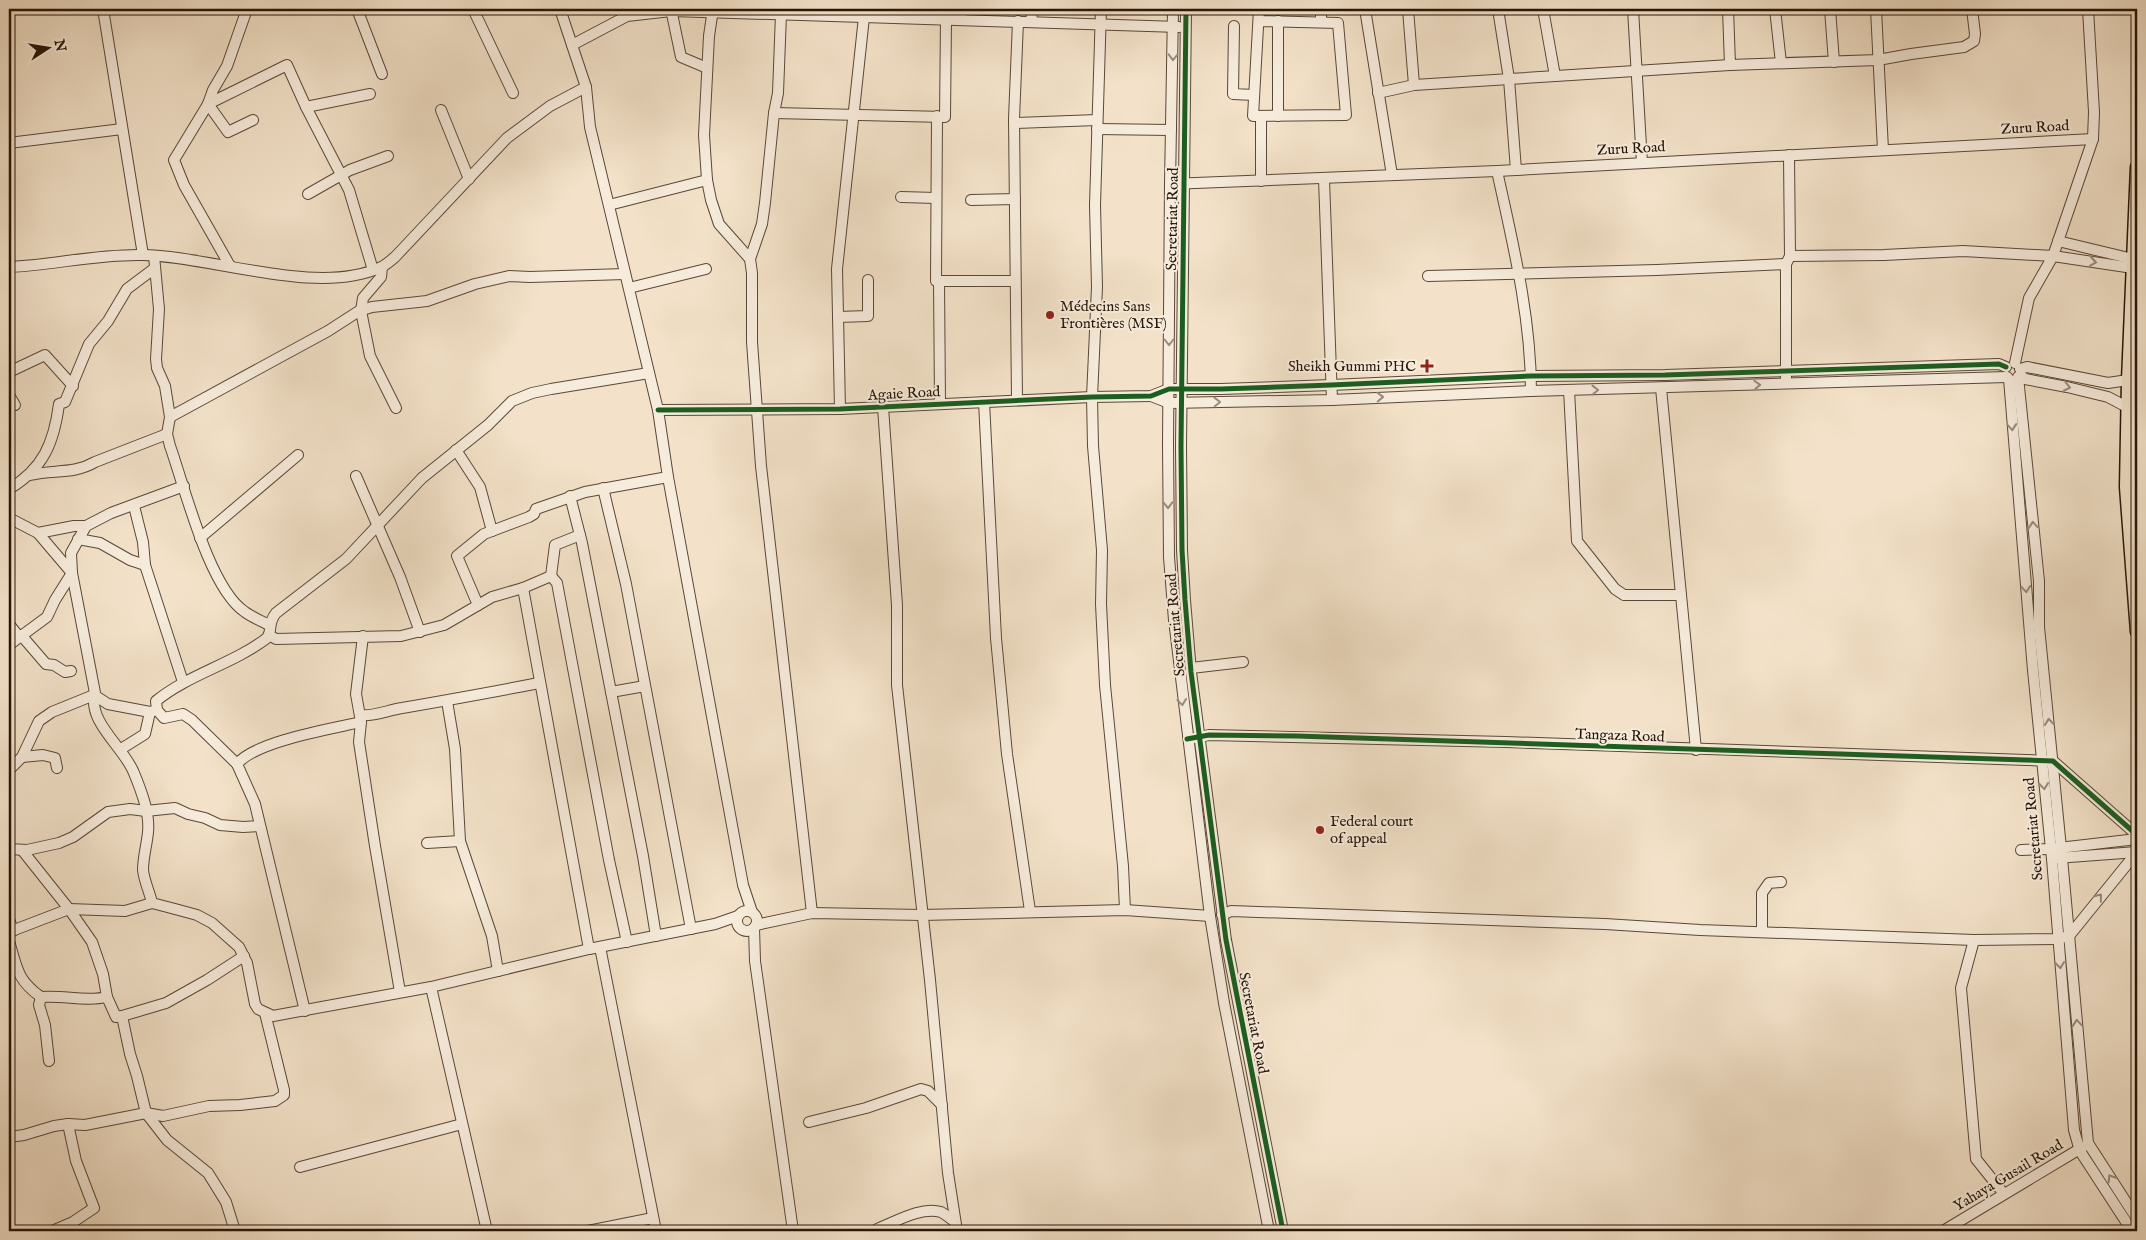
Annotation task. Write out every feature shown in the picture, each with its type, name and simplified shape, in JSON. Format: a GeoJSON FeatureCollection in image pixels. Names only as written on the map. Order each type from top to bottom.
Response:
{"type":"FeatureCollection","features":[{"type":"Feature","properties":{"kind":"main road"},"geometry":{"type":"LineString","coordinates":[[2137,167],[2127,407],[2126,487],[2137,632]]}},
{"type":"Feature","properties":{"kind":"street"},"geometry":{"type":"LineString","coordinates":[[103,9],[143,255]]}},
{"type":"Feature","properties":{"kind":"street"},"geometry":{"type":"LineString","coordinates":[[230,266],[184,185],[174,160],[208,104],[213,90],[227,66],[246,9]]}},
{"type":"Feature","properties":{"kind":"street"},"geometry":{"type":"LineString","coordinates":[[357,9],[382,74]]}},
{"type":"Feature","properties":{"kind":"street"},"geometry":{"type":"LineString","coordinates":[[472,9],[513,93]]}},
{"type":"Feature","properties":{"kind":"street"},"geometry":{"type":"LineString","coordinates":[[560,9],[586,88],[590,126],[658,410],[668,477],[743,884],[754,913],[748,928],[755,961],[793,1231]]}},
{"type":"Feature","properties":{"kind":"street"},"geometry":{"type":"LineString","coordinates":[[1031,9],[1032,22]]}},
{"type":"Feature","properties":{"kind":"street"},"geometry":{"type":"LineString","coordinates":[[1101,9],[1095,205],[1097,287],[1092,397],[1093,446],[1102,550],[1101,604],[1105,685],[1123,866],[1125,910]]}},
{"type":"Feature","properties":{"kind":"street","name":"Secretariat Road"},"geometry":{"type":"LineString","coordinates":[[1174,9],[1170,184],[1169,557],[1177,655],[1210,916],[1224,1003],[1266,1229]]}},
{"type":"Feature","properties":{"kind":"street","name":"Secretariat Road"},"geometry":{"type":"LineString","coordinates":[[1186,9],[1182,550],[1191,668],[1222,915],[1236,999],[1283,1231]]}},
{"type":"Feature","properties":{"kind":"street"},"geometry":{"type":"LineString","coordinates":[[1259,9],[1253,116],[1346,115],[1338,23],[1259,21]]}},
{"type":"Feature","properties":{"kind":"street"},"geometry":{"type":"LineString","coordinates":[[1321,22],[1322,9]]}},
{"type":"Feature","properties":{"kind":"street"},"geometry":{"type":"LineString","coordinates":[[1365,9],[1392,175]]}},
{"type":"Feature","properties":{"kind":"street"},"geometry":{"type":"LineString","coordinates":[[1408,9],[1414,85]]}},
{"type":"Feature","properties":{"kind":"street"},"geometry":{"type":"LineString","coordinates":[[1498,9],[1510,79],[1516,170]]}},
{"type":"Feature","properties":{"kind":"street"},"geometry":{"type":"LineString","coordinates":[[1543,9],[1555,76]]}},
{"type":"Feature","properties":{"kind":"street"},"geometry":{"type":"LineString","coordinates":[[1633,9],[1642,163]]}},
{"type":"Feature","properties":{"kind":"street"},"geometry":{"type":"LineString","coordinates":[[1728,9],[1730,65]]}},
{"type":"Feature","properties":{"kind":"street"},"geometry":{"type":"LineString","coordinates":[[1775,9],[1780,63]]}},
{"type":"Feature","properties":{"kind":"street"},"geometry":{"type":"LineString","coordinates":[[1830,9],[1834,62]]}},
{"type":"Feature","properties":{"kind":"street"},"geometry":{"type":"LineString","coordinates":[[1876,9],[1882,150]]}},
{"type":"Feature","properties":{"kind":"street"},"geometry":{"type":"LineString","coordinates":[[1378,92],[1414,85],[1636,70],[1878,60],[1970,45],[1974,41],[1975,34],[1972,9]]}},
{"type":"Feature","properties":{"kind":"street"},"geometry":{"type":"LineString","coordinates":[[2013,373],[2029,298],[2053,256],[2094,139],[2088,9]]}},
{"type":"Feature","properties":{"kind":"street"},"geometry":{"type":"LineString","coordinates":[[572,45],[627,16],[671,10],[841,13],[864,17],[895,14],[946,19],[961,14],[1032,22],[1101,23],[1185,28]]}},
{"type":"Feature","properties":{"kind":"street"},"geometry":{"type":"LineString","coordinates":[[671,10],[681,57],[707,68]]}},
{"type":"Feature","properties":{"kind":"street"},"geometry":{"type":"LineString","coordinates":[[713,10],[709,36],[704,135],[707,180],[710,200],[719,224],[750,259]]}},
{"type":"Feature","properties":{"kind":"street"},"geometry":{"type":"LineString","coordinates":[[774,12],[778,93],[774,113],[762,224],[750,259],[752,273],[752,342],[756,411],[812,913]]}},
{"type":"Feature","properties":{"kind":"street"},"geometry":{"type":"LineString","coordinates":[[840,408],[837,269],[864,17]]}},
{"type":"Feature","properties":{"kind":"street"},"geometry":{"type":"LineString","coordinates":[[774,113],[945,117],[946,19]]}},
{"type":"Feature","properties":{"kind":"street"},"geometry":{"type":"LineString","coordinates":[[1017,400],[1014,281],[1014,123],[1018,21]]}},
{"type":"Feature","properties":{"kind":"street"},"geometry":{"type":"LineString","coordinates":[[1278,22],[1278,116]]}},
{"type":"Feature","properties":{"kind":"street"},"geometry":{"type":"LineString","coordinates":[[1234,26],[1233,94],[1254,95]]}},
{"type":"Feature","properties":{"kind":"street"},"geometry":{"type":"LineString","coordinates":[[208,104],[287,65],[306,107],[342,176],[381,277],[363,298],[361,311],[370,356],[396,408]]}},
{"type":"Feature","properties":{"kind":"street"},"geometry":{"type":"LineString","coordinates":[[9,267],[143,255],[183,258],[317,277],[344,276],[378,269],[411,240],[507,138],[550,106],[586,88]]}},
{"type":"Feature","properties":{"kind":"street"},"geometry":{"type":"LineString","coordinates":[[306,107],[370,94]]}},
{"type":"Feature","properties":{"kind":"street"},"geometry":{"type":"LineString","coordinates":[[208,104],[228,132],[254,120]]}},
{"type":"Feature","properties":{"kind":"street"},"geometry":{"type":"LineString","coordinates":[[441,110],[469,179]]}},
{"type":"Feature","properties":{"kind":"street"},"geometry":{"type":"LineString","coordinates":[[937,116],[936,281],[939,281],[940,404]]}},
{"type":"Feature","properties":{"kind":"street"},"geometry":{"type":"LineString","coordinates":[[1261,116],[1261,181]]}},
{"type":"Feature","properties":{"kind":"street"},"geometry":{"type":"LineString","coordinates":[[1014,123],[1097,124],[1171,130]]}},
{"type":"Feature","properties":{"kind":"street"},"geometry":{"type":"LineString","coordinates":[[9,143],[122,129]]}},
{"type":"Feature","properties":{"kind":"street","name":"Zuru Road"},"geometry":{"type":"LineString","coordinates":[[1170,184],[1497,171],[2094,139]]}},
{"type":"Feature","properties":{"kind":"street"},"geometry":{"type":"LineString","coordinates":[[1786,384],[1789,155]]}},
{"type":"Feature","properties":{"kind":"street"},"geometry":{"type":"LineString","coordinates":[[308,194],[350,170],[388,156]]}},
{"type":"Feature","properties":{"kind":"street"},"geometry":{"type":"LineString","coordinates":[[1497,171],[1520,274],[1531,359],[1531,391]]}},
{"type":"Feature","properties":{"kind":"street"},"geometry":{"type":"LineString","coordinates":[[1324,179],[1332,400]]}},
{"type":"Feature","properties":{"kind":"street"},"geometry":{"type":"LineString","coordinates":[[609,206],[707,180]]}},
{"type":"Feature","properties":{"kind":"street"},"geometry":{"type":"LineString","coordinates":[[901,197],[936,198]]}},
{"type":"Feature","properties":{"kind":"street"},"geometry":{"type":"LineString","coordinates":[[971,200],[1015,199]]}},
{"type":"Feature","properties":{"kind":"street"},"geometry":{"type":"LineString","coordinates":[[2058,241],[2133,264]]}},
{"type":"Feature","properties":{"kind":"street"},"geometry":{"type":"LineString","coordinates":[[1428,276],[1520,274],[1964,251],[2053,256],[2133,264]]}},
{"type":"Feature","properties":{"kind":"street"},"geometry":{"type":"LineString","coordinates":[[154,256],[154,268],[158,282],[159,309],[156,359],[157,368],[165,386],[170,417],[167,434],[200,538],[205,553],[234,603],[269,630],[276,639],[401,636],[420,632],[444,625],[492,597],[523,588],[551,576]]}},
{"type":"Feature","properties":{"kind":"street"},"geometry":{"type":"LineString","coordinates":[[9,489],[29,475],[42,462],[48,452],[59,404],[65,402],[90,344],[108,321],[127,288],[154,268]]}},
{"type":"Feature","properties":{"kind":"street"},"geometry":{"type":"LineString","coordinates":[[629,288],[706,269]]}},
{"type":"Feature","properties":{"kind":"street"},"geometry":{"type":"LineString","coordinates":[[170,417],[361,311],[385,305],[428,301],[475,284],[509,276],[625,274]]}},
{"type":"Feature","properties":{"kind":"street"},"geometry":{"type":"LineString","coordinates":[[838,317],[868,316],[868,280]]}},
{"type":"Feature","properties":{"kind":"street"},"geometry":{"type":"LineString","coordinates":[[939,281],[1014,281]]}},
{"type":"Feature","properties":{"kind":"street"},"geometry":{"type":"LineString","coordinates":[[9,372],[45,355],[72,386]]}},
{"type":"Feature","properties":{"kind":"street"},"geometry":{"type":"LineString","coordinates":[[1151,396],[1169,388],[1221,389],[1531,376],[1665,376],[1999,364],[2026,379],[2108,397],[2127,407]]}},
{"type":"Feature","properties":{"kind":"street"},"geometry":{"type":"LineString","coordinates":[[1877,368],[1877,381]]}},
{"type":"Feature","properties":{"kind":"street"},"geometry":{"type":"LineString","coordinates":[[1151,396],[1169,403],[1332,400],[1531,391],[1877,381],[2013,373],[2027,368],[2108,383],[2128,380]]}},
{"type":"Feature","properties":{"kind":"street"},"geometry":{"type":"LineString","coordinates":[[121,749],[145,734],[156,701],[182,682],[232,660],[261,642],[269,630],[270,621],[284,606],[346,559],[422,478],[488,425],[512,401],[551,389],[649,373]]}},
{"type":"Feature","properties":{"kind":"street","name":"Secretariat Road"},"geometry":{"type":"LineString","coordinates":[[2013,373],[2042,761],[2074,1130],[2132,1231]]}},
{"type":"Feature","properties":{"kind":"street","name":"Secretariat Road"},"geometry":{"type":"LineString","coordinates":[[2013,373],[2021,390],[2039,581],[2039,627],[2062,852],[2083,1146],[2137,1219]]}},
{"type":"Feature","properties":{"kind":"street"},"geometry":{"type":"LineString","coordinates":[[1661,388],[1696,750]]}},
{"type":"Feature","properties":{"kind":"street"},"geometry":{"type":"LineString","coordinates":[[1569,390],[1577,541],[1615,589],[1624,595],[1681,595]]}},
{"type":"Feature","properties":{"kind":"street"},"geometry":{"type":"LineString","coordinates":[[9,395],[15,405]]}},
{"type":"Feature","properties":{"kind":"street","name":"Agaie Road"},"geometry":{"type":"LineString","coordinates":[[658,410],[756,411],[1151,396]]}},
{"type":"Feature","properties":{"kind":"street"},"geometry":{"type":"LineString","coordinates":[[984,402],[996,638],[1007,754],[1030,911]]}},
{"type":"Feature","properties":{"kind":"street"},"geometry":{"type":"LineString","coordinates":[[883,406],[898,604],[898,685],[954,1221],[957,1231]]}},
{"type":"Feature","properties":{"kind":"street"},"geometry":{"type":"LineString","coordinates":[[29,475],[48,471],[65,472],[86,467],[167,434]]}},
{"type":"Feature","properties":{"kind":"street"},"geometry":{"type":"LineString","coordinates":[[456,450],[480,487],[492,530]]}},
{"type":"Feature","properties":{"kind":"street"},"geometry":{"type":"LineString","coordinates":[[200,538],[298,455]]}},
{"type":"Feature","properties":{"kind":"street"},"geometry":{"type":"LineString","coordinates":[[356,476],[407,594],[420,632]]}},
{"type":"Feature","properties":{"kind":"street"},"geometry":{"type":"LineString","coordinates":[[478,605],[457,556],[479,537],[492,530],[529,517],[534,514],[536,509],[570,496],[668,477]]}},
{"type":"Feature","properties":{"kind":"street"},"geometry":{"type":"LineString","coordinates":[[38,532],[86,526],[111,513],[184,486]]}},
{"type":"Feature","properties":{"kind":"street"},"geometry":{"type":"LineString","coordinates":[[604,488],[626,584],[691,929]]}},
{"type":"Feature","properties":{"kind":"street"},"geometry":{"type":"LineString","coordinates":[[570,496],[580,535],[611,692],[643,856],[656,936]]}},
{"type":"Feature","properties":{"kind":"street"},"geometry":{"type":"LineString","coordinates":[[134,506],[143,542],[145,565],[182,682]]}},
{"type":"Feature","properties":{"kind":"street"},"geometry":{"type":"LineString","coordinates":[[9,518],[38,532],[72,573]]}},
{"type":"Feature","properties":{"kind":"street"},"geometry":{"type":"LineString","coordinates":[[86,526],[71,552],[72,573],[94,704],[100,722],[121,749],[134,773],[146,811],[148,830],[143,870],[152,903]]}},
{"type":"Feature","properties":{"kind":"street"},"geometry":{"type":"LineString","coordinates":[[580,535],[555,545],[551,576],[557,583],[609,860],[627,942]]}},
{"type":"Feature","properties":{"kind":"street"},"geometry":{"type":"LineString","coordinates":[[78,539],[100,543],[130,560],[145,565]]}},
{"type":"Feature","properties":{"kind":"street"},"geometry":{"type":"LineString","coordinates":[[9,645],[47,617],[72,573]]}},
{"type":"Feature","properties":{"kind":"street"},"geometry":{"type":"LineString","coordinates":[[523,588],[588,949]]}},
{"type":"Feature","properties":{"kind":"street"},"geometry":{"type":"LineString","coordinates":[[9,624],[46,664],[54,665],[65,672],[71,672]]}},
{"type":"Feature","properties":{"kind":"street"},"geometry":{"type":"LineString","coordinates":[[363,636],[356,694],[361,718],[359,742],[400,992]]}},
{"type":"Feature","properties":{"kind":"street"},"geometry":{"type":"LineString","coordinates":[[1191,668],[1243,662]]}},
{"type":"Feature","properties":{"kind":"street"},"geometry":{"type":"LineString","coordinates":[[238,764],[244,757],[286,740],[367,716],[539,683]]}},
{"type":"Feature","properties":{"kind":"street"},"geometry":{"type":"LineString","coordinates":[[611,692],[646,686]]}},
{"type":"Feature","properties":{"kind":"street"},"geometry":{"type":"LineString","coordinates":[[94,695],[108,704],[154,711],[164,718],[183,714],[192,720],[238,764],[255,804],[305,1011]]}},
{"type":"Feature","properties":{"kind":"street"},"geometry":{"type":"LineString","coordinates":[[9,770],[22,757],[39,721],[52,712],[94,695]]}},
{"type":"Feature","properties":{"kind":"street"},"geometry":{"type":"LineString","coordinates":[[447,701],[455,749],[460,840],[492,936],[498,971]]}},
{"type":"Feature","properties":{"kind":"street","name":"Tangaza Road"},"geometry":{"type":"LineString","coordinates":[[1187,739],[1209,735],[1297,736],[2052,761]]}},
{"type":"Feature","properties":{"kind":"street"},"geometry":{"type":"LineString","coordinates":[[22,757],[42,755],[55,758],[57,768]]}},
{"type":"Feature","properties":{"kind":"street"},"geometry":{"type":"LineString","coordinates":[[2052,761],[2137,837]]}},
{"type":"Feature","properties":{"kind":"street"},"geometry":{"type":"LineString","coordinates":[[9,849],[22,850],[54,845],[74,837],[108,812],[130,809],[146,811],[175,808],[220,825],[260,826]]}},
{"type":"Feature","properties":{"kind":"street"},"geometry":{"type":"LineString","coordinates":[[2021,850],[2051,854],[2137,837]]}},
{"type":"Feature","properties":{"kind":"street"},"geometry":{"type":"LineString","coordinates":[[427,843],[460,840]]}},
{"type":"Feature","properties":{"kind":"street"},"geometry":{"type":"LineString","coordinates":[[22,850],[69,909],[92,942],[103,974],[107,997],[116,1017],[166,1003],[244,956]]}},
{"type":"Feature","properties":{"kind":"street"},"geometry":{"type":"LineString","coordinates":[[2062,852],[2137,852]]}},
{"type":"Feature","properties":{"kind":"street"},"geometry":{"type":"LineString","coordinates":[[1222,915],[1231,911],[1605,924],[1700,930],[1974,940],[2057,939],[2069,936],[2137,852]]}},
{"type":"Feature","properties":{"kind":"street"},"geometry":{"type":"LineString","coordinates":[[1762,932],[1762,893],[1769,883],[1781,882]]}},
{"type":"Feature","properties":{"kind":"street"},"geometry":{"type":"LineString","coordinates":[[743,884],[738,924],[748,928]]}},
{"type":"Feature","properties":{"kind":"street"},"geometry":{"type":"LineString","coordinates":[[9,919],[11,931],[69,909],[126,911],[152,903],[197,915],[212,923],[226,934],[244,956],[249,968],[255,1004],[258,1009],[265,1013],[281,1016],[431,987],[588,949],[716,924],[746,911],[778,919]]}},
{"type":"Feature","properties":{"kind":"street"},"geometry":{"type":"LineString","coordinates":[[716,924],[748,928],[778,919],[812,913],[922,915],[1125,910],[1210,916]]}},
{"type":"Feature","properties":{"kind":"street"},"geometry":{"type":"LineString","coordinates":[[1974,940],[1961,988],[1976,1159],[2004,1194]]}},
{"type":"Feature","properties":{"kind":"street"},"geometry":{"type":"LineString","coordinates":[[9,941],[19,974],[26,986],[41,997],[63,996],[92,1001],[107,997]]}},
{"type":"Feature","properties":{"kind":"street"},"geometry":{"type":"LineString","coordinates":[[600,947],[656,1231]]}},
{"type":"Feature","properties":{"kind":"street"},"geometry":{"type":"LineString","coordinates":[[431,987],[487,1231]]}},
{"type":"Feature","properties":{"kind":"street"},"geometry":{"type":"LineString","coordinates":[[41,997],[39,1005],[45,1025],[50,1061]]}},
{"type":"Feature","properties":{"kind":"street"},"geometry":{"type":"LineString","coordinates":[[9,1137],[68,1124],[84,1125],[146,1113],[163,1116],[209,1106],[275,1101],[284,1095],[283,1079],[265,1013]]}},
{"type":"Feature","properties":{"kind":"street"},"geometry":{"type":"LineString","coordinates":[[122,1016],[146,1113],[168,1140],[208,1173],[226,1202],[235,1231]]}},
{"type":"Feature","properties":{"kind":"street"},"geometry":{"type":"LineString","coordinates":[[809,1122],[866,1108],[921,1089],[928,1092],[942,1105]]}},
{"type":"Feature","properties":{"kind":"street"},"geometry":{"type":"LineString","coordinates":[[52,1231],[74,1226],[94,1208],[76,1161],[68,1124]]}},
{"type":"Feature","properties":{"kind":"street"},"geometry":{"type":"LineString","coordinates":[[300,1167],[462,1124]]}},
{"type":"Feature","properties":{"kind":"street","name":"Yahaya Gusail Road"},"geometry":{"type":"LineString","coordinates":[[1943,1231],[2083,1146]]}},
{"type":"Feature","properties":{"kind":"street"},"geometry":{"type":"LineString","coordinates":[[877,1229],[917,1214],[931,1211],[942,1212],[954,1221]]}},
{"type":"Feature","properties":{"kind":"street"},"geometry":{"type":"LineString","coordinates":[[588,1231],[653,1218]]}},
{"type":"Feature","properties":{"kind":"cycle path"},"geometry":{"type":"LineString","coordinates":[[1186,9],[1181,446],[1182,550],[1185,600],[1191,672],[1226,940],[1283,1231]]}},
{"type":"Feature","properties":{"kind":"cycle path"},"geometry":{"type":"LineString","coordinates":[[658,410],[840,409],[1151,396],[1169,389],[1221,389],[1531,376],[1665,375],[1999,364],[2006,367]]}},
{"type":"Feature","properties":{"kind":"cycle path"},"geometry":{"type":"LineString","coordinates":[[1187,739],[1209,735],[1297,736],[2053,761],[2137,835]]}},
{"type":"Feature","properties":{"kind":"place","name":"Médecins Sans Frontières (MSF)"},"geometry":{"type":"Point","coordinates":[1050,315]}},
{"type":"Feature","properties":{"kind":"place","name":"Sheikh Gummi PHC"},"geometry":{"type":"Point","coordinates":[1427,366]}},
{"type":"Feature","properties":{"kind":"place","name":"Federal court of appeal"},"geometry":{"type":"Point","coordinates":[1320,830]}}]}
